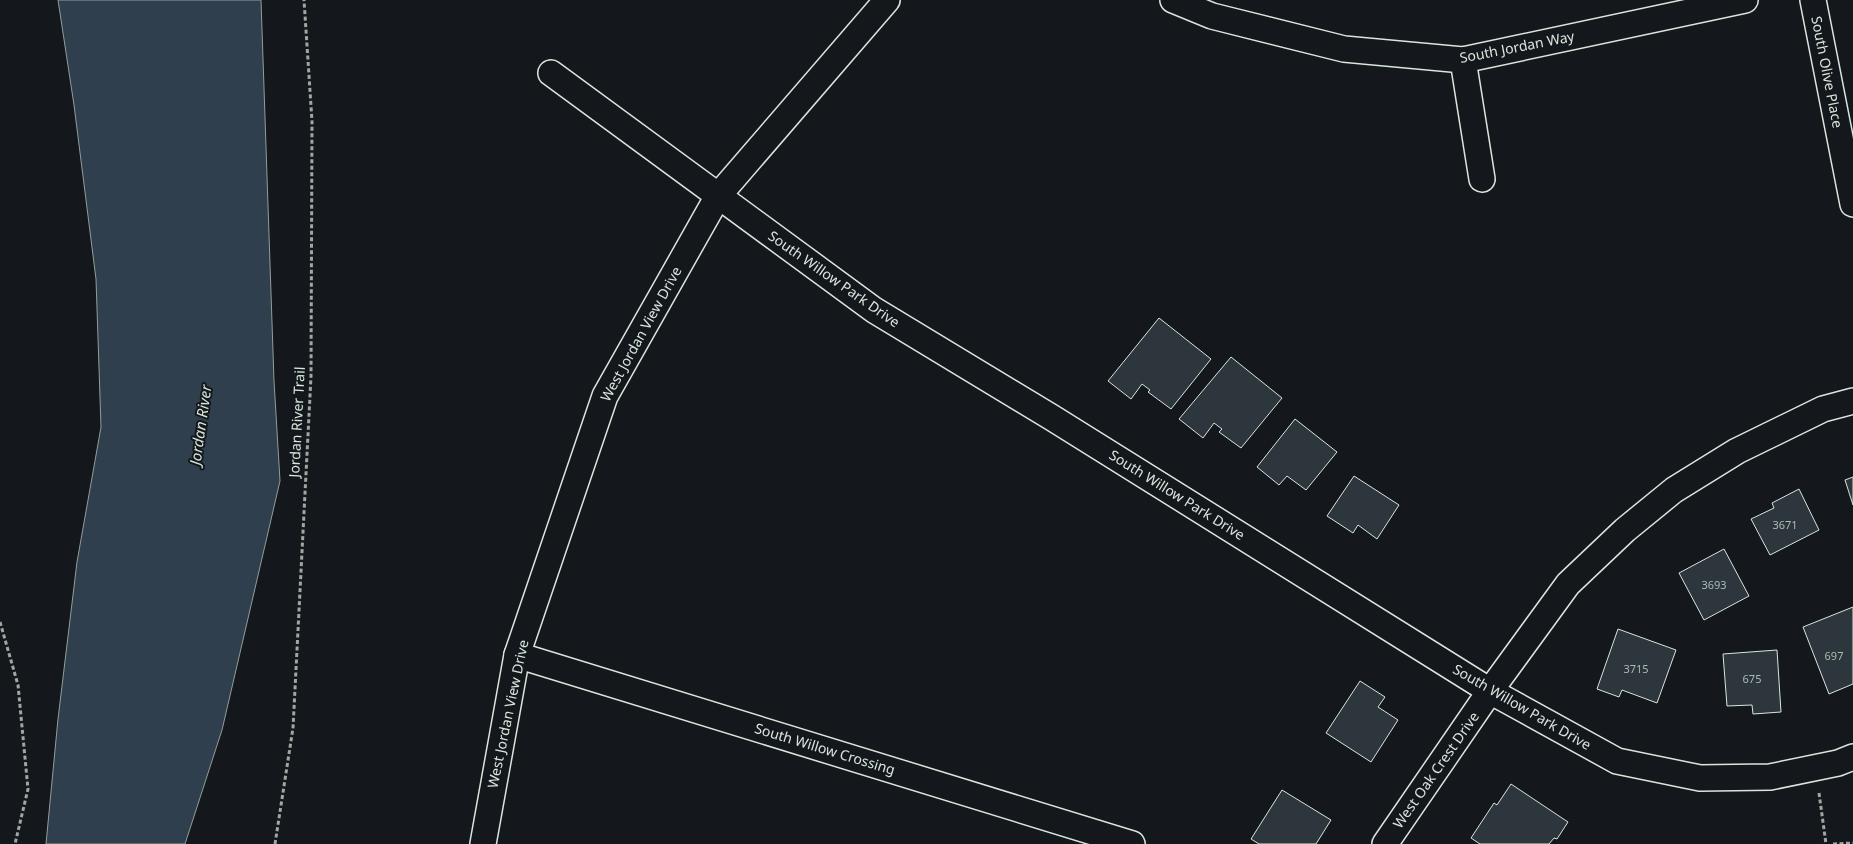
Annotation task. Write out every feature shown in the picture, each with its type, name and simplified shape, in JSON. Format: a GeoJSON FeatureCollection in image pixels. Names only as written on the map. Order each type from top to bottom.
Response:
{"type":"FeatureCollection","features":[{"type":"Feature","properties":{"kind":"street","name":"West Jordan View Drive"},"geometry":{"type":"LineString","coordinates":[[483,844],[517,655],[605,396],[718,196],[887,0]]}},
{"type":"Feature","properties":{"kind":"street","name":"South Jordan Way"},"geometry":{"type":"LineString","coordinates":[[1173,0],[1212,16],[1344,49],[1463,60],[1745,0]]}},
{"type":"Feature","properties":{"kind":"street","name":"South Olive Place"},"geometry":{"type":"LineString","coordinates":[[1813,0],[1853,204]]}},
{"type":"Feature","properties":{"kind":"street"},"geometry":{"type":"LineString","coordinates":[[1463,60],[1482,180]]}},
{"type":"Feature","properties":{"kind":"street","name":"South Willow Park Drive"},"geometry":{"type":"LineString","coordinates":[[551,73],[874,310],[1051,417],[1490,691],[1617,761],[1700,778],[1770,778],[1838,763],[1853,757]]}},
{"type":"Feature","properties":{"kind":"street","name":"West Oak Crest Drive"},"geometry":{"type":"LineString","coordinates":[[1385,844],[1490,691],[1568,584],[1625,530],[1674,490],[1737,451],[1823,409],[1853,401]]}},
{"type":"Feature","properties":{"kind":"street","name":"South Willow Crossing"},"geometry":{"type":"LineString","coordinates":[[517,655],[1132,844]]}},
{"type":"Feature","properties":{"kind":"path","name":"Jordan River Trail"},"geometry":{"type":"LineString","coordinates":[[275,844],[293,728],[311,376],[312,121],[304,0]]}},
{"type":"Feature","properties":{"kind":"path"},"geometry":{"type":"LineString","coordinates":[[0,622],[18,685],[28,789],[15,844]]}},
{"type":"Feature","properties":{"kind":"path"},"geometry":{"type":"LineString","coordinates":[[1819,790],[1826,844]]}},
{"type":"Feature","properties":{"kind":"path"},"geometry":{"type":"LineString","coordinates":[[1833,844],[1853,843]]}},
{"type":"Feature","properties":{"kind":"water","name":"Jordan River"},"geometry":{"type":"Polygon","coordinates":[[[58,0],[261,0],[274,381],[280,481],[222,730],[185,844],[46,844],[58,719],[77,562],[101,427],[96,279],[74,105],[58,0]]]}},
{"type":"Feature","properties":{"kind":"building"},"geometry":{"type":"Polygon","coordinates":[[[1159,318],[1211,359],[1171,409],[1148,392],[1150,390],[1142,384],[1131,399],[1108,381],[1159,318]]]}},
{"type":"Feature","properties":{"kind":"building"},"geometry":{"type":"Polygon","coordinates":[[[1231,357],[1282,398],[1241,448],[1219,432],[1222,429],[1214,423],[1203,438],[1179,419],[1231,357]]]}},
{"type":"Feature","properties":{"kind":"building"},"geometry":{"type":"Polygon","coordinates":[[[1295,419],[1337,452],[1306,490],[1287,476],[1279,485],[1257,467],[1295,419]]]}},
{"type":"Feature","properties":{"kind":"building"},"geometry":{"type":"Polygon","coordinates":[[[1354,476],[1399,505],[1377,539],[1358,525],[1353,533],[1327,516],[1354,476]]]}},
{"type":"Feature","properties":{"kind":"building"},"geometry":{"type":"Polygon","coordinates":[[[1853,477],[1853,505],[1845,480],[1853,477]]]}},
{"type":"Feature","properties":{"kind":"building"},"geometry":{"type":"Polygon","coordinates":[[[1799,489],[1819,530],[1770,555],[1751,519],[1774,508],[1772,503],[1799,489]]]}},
{"type":"Feature","properties":{"kind":"building"},"geometry":{"type":"Polygon","coordinates":[[[1724,549],[1749,596],[1704,620],[1679,573],[1724,549]]]}},
{"type":"Feature","properties":{"kind":"building"},"geometry":{"type":"Polygon","coordinates":[[[1853,607],[1853,684],[1829,694],[1803,627],[1853,607]]]}},
{"type":"Feature","properties":{"kind":"building"},"geometry":{"type":"Polygon","coordinates":[[[1618,629],[1676,650],[1657,703],[1622,690],[1619,697],[1597,689],[1618,629]]]}},
{"type":"Feature","properties":{"kind":"building"},"geometry":{"type":"Polygon","coordinates":[[[1777,650],[1781,712],[1753,714],[1752,705],[1727,706],[1723,654],[1777,650]]]}},
{"type":"Feature","properties":{"kind":"building"},"geometry":{"type":"Polygon","coordinates":[[[1360,681],[1385,697],[1378,707],[1398,720],[1371,762],[1326,733],[1360,681]]]}},
{"type":"Feature","properties":{"kind":"building"},"geometry":{"type":"Polygon","coordinates":[[[1511,784],[1568,822],[1557,839],[1554,838],[1549,844],[1480,844],[1471,838],[1494,803],[1497,805],[1511,784]]]}},
{"type":"Feature","properties":{"kind":"building"},"geometry":{"type":"Polygon","coordinates":[[[1282,790],[1331,820],[1316,844],[1259,844],[1251,839],[1282,790]]]}}]}
